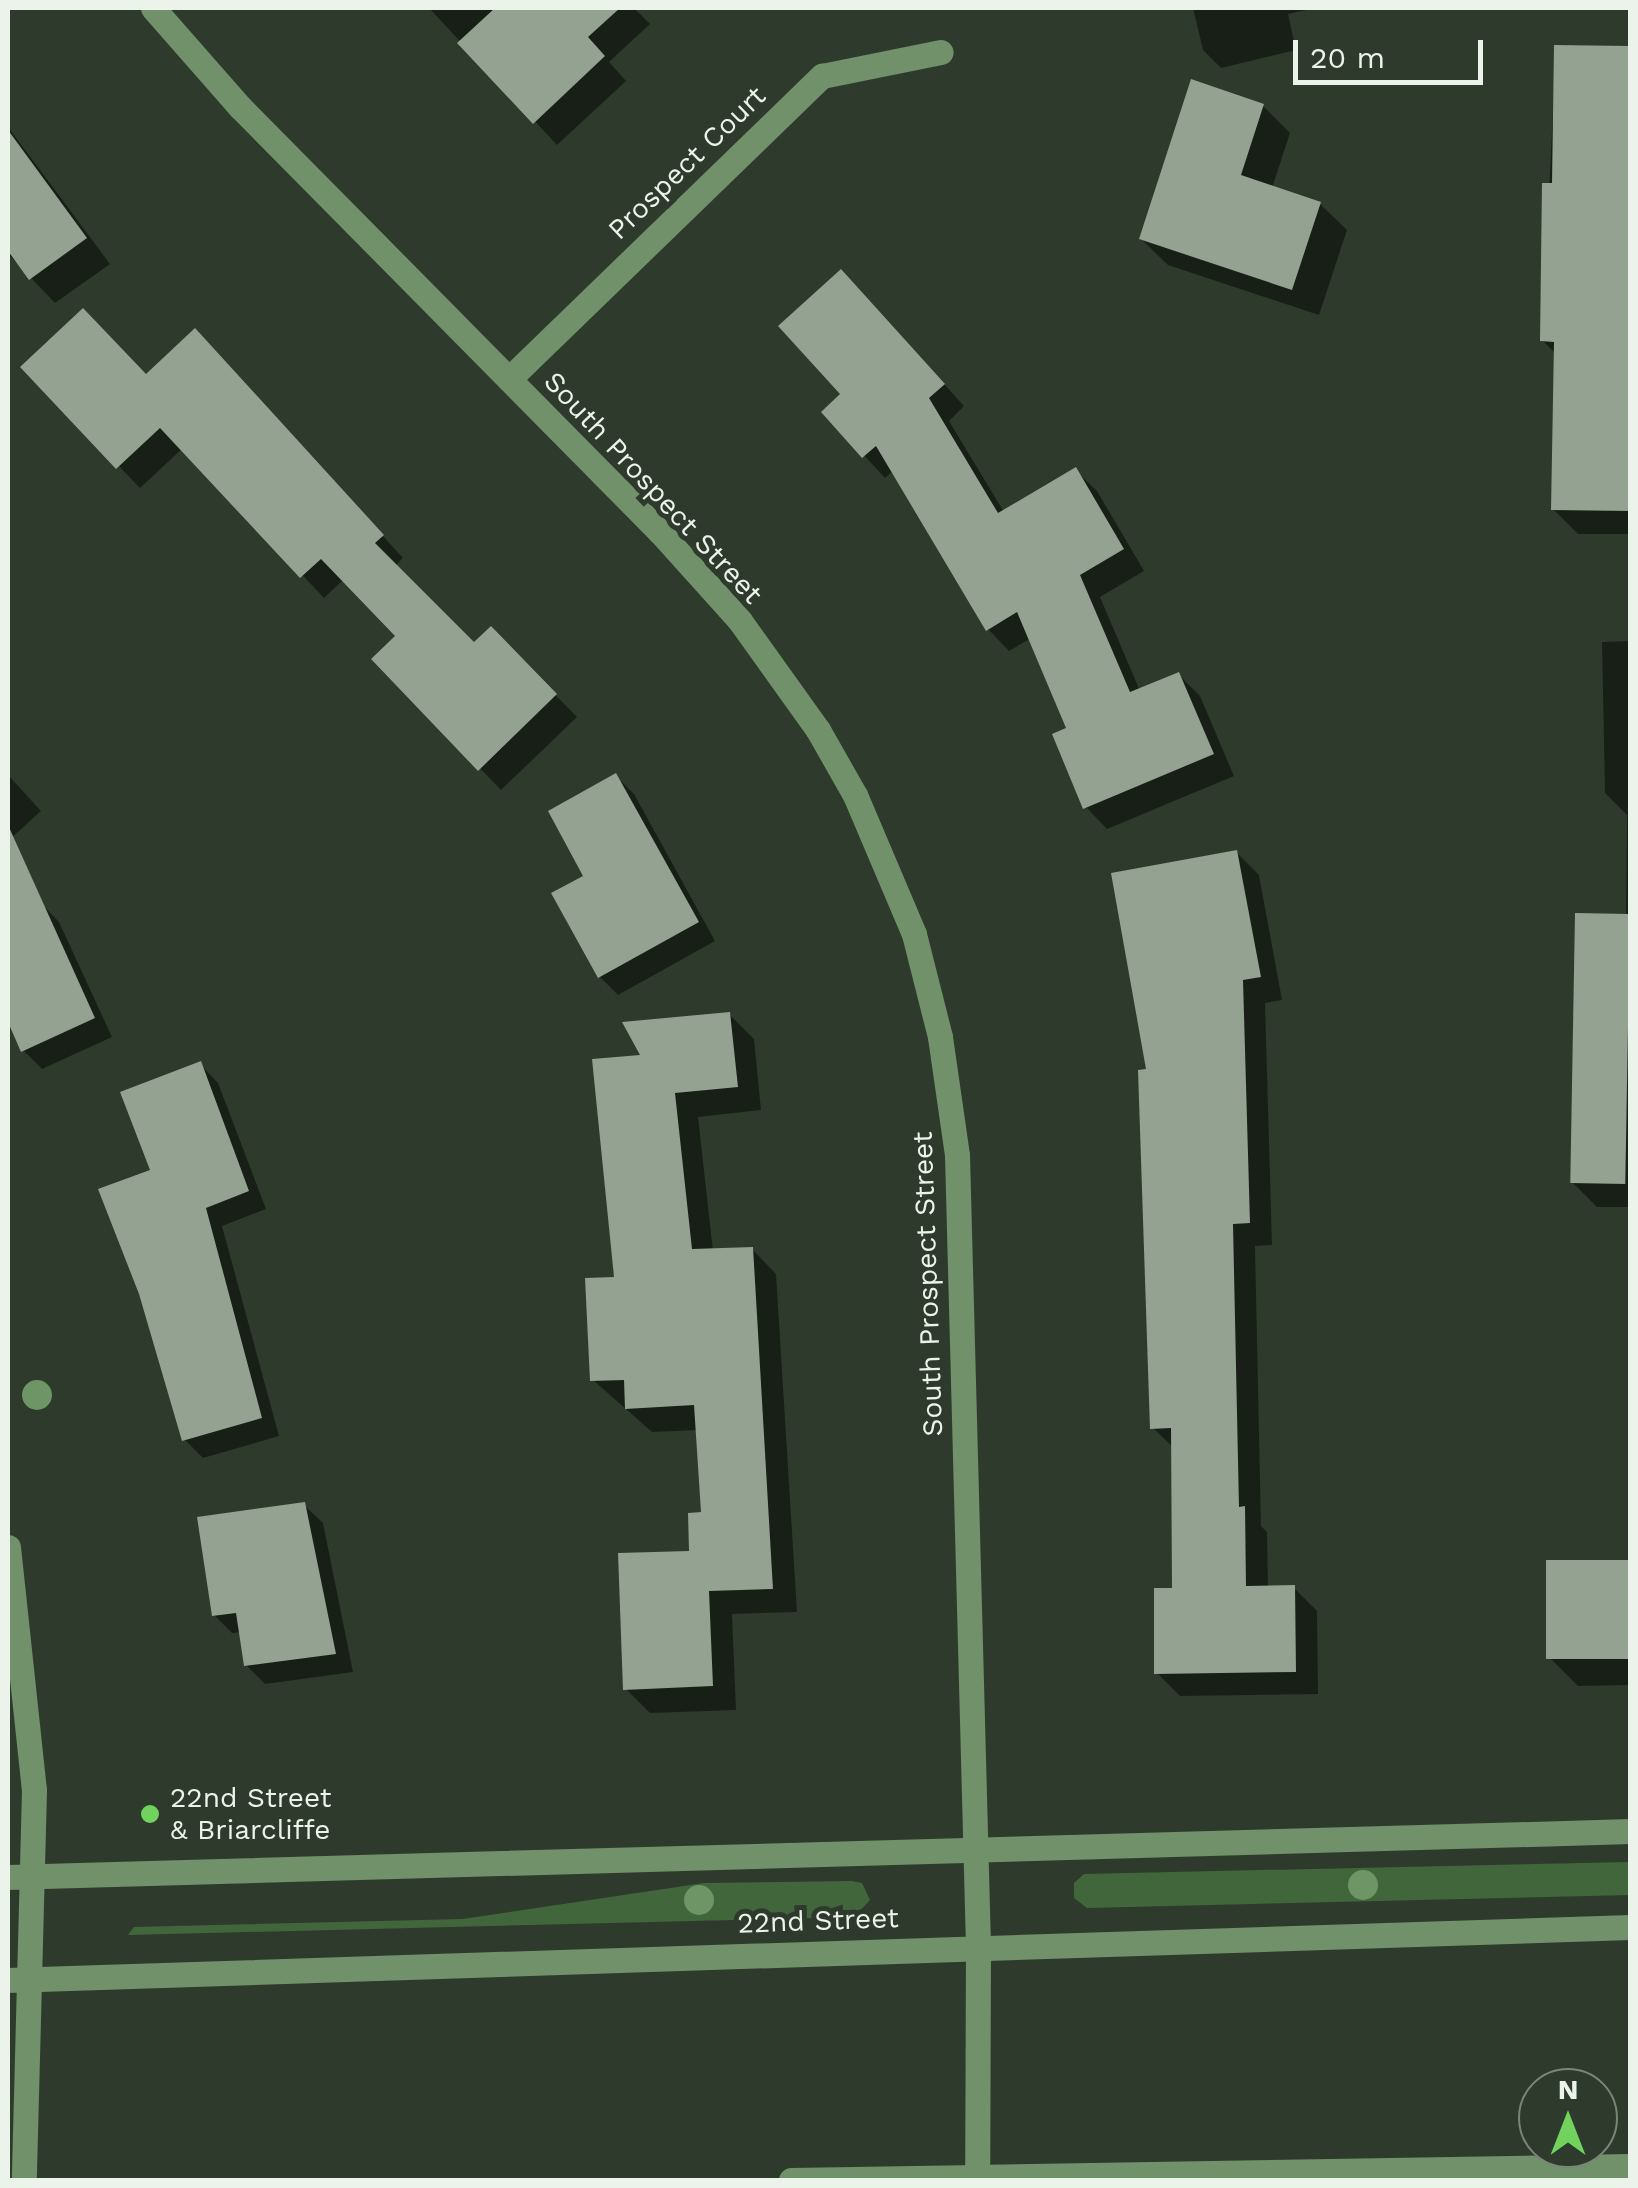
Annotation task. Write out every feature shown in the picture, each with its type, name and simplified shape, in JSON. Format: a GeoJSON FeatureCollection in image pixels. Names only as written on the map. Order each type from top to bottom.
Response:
{"type":"FeatureCollection","features":[{"type":"Feature","properties":{"kind":"street","name":"South Prospect Street"},"geometry":{"type":"LineString","coordinates":[[152,8],[240,107],[660,532],[773,668],[855,795],[914,934],[940,1037],[957,1155],[978,1945],[977,2177]]}},
{"type":"Feature","properties":{"kind":"street","name":"Prospect Court"},"geometry":{"type":"LineString","coordinates":[[509,379],[822,76],[941,52]]}},
{"type":"Feature","properties":{"kind":"street"},"geometry":{"type":"LineString","coordinates":[[8,1547],[27,1681],[18,1979],[24,2180]]}},
{"type":"Feature","properties":{"kind":"street"},"geometry":{"type":"LineString","coordinates":[[19,1877],[974,1846],[1630,1830]]}},
{"type":"Feature","properties":{"kind":"street","name":"22nd Street"},"geometry":{"type":"LineString","coordinates":[[18,1979],[978,1945],[1630,1928]]}},
{"type":"Feature","properties":{"kind":"street"},"geometry":{"type":"LineString","coordinates":[[791,2180],[1584,2173],[1630,2166]]}},
{"type":"Feature","properties":{"kind":"green space"},"geometry":{"type":"Polygon","coordinates":[[[1630,1862],[1630,1895],[1087,1908],[1074,1898],[1074,1883],[1084,1874],[1630,1862]]]}},
{"type":"Feature","properties":{"kind":"green space"},"geometry":{"type":"Polygon","coordinates":[[[704,1883],[862,1883],[870,1900],[854,1917],[128,1935],[134,1927],[463,1919],[704,1883]]]}},
{"type":"Feature","properties":{"kind":"building"},"geometry":{"type":"Polygon","coordinates":[[[495,8],[620,8],[588,37],[605,56],[533,124],[457,43],[495,8]]]}},
{"type":"Feature","properties":{"kind":"building"},"geometry":{"type":"Polygon","coordinates":[[[1554,45],[1630,46],[1630,511],[1551,510],[1554,342],[1540,341],[1542,183],[1552,183],[1554,45]]]}},
{"type":"Feature","properties":{"kind":"building"},"geometry":{"type":"Polygon","coordinates":[[[1191,79],[1264,104],[1241,175],[1321,202],[1292,290],[1139,239],[1191,79]]]}},
{"type":"Feature","properties":{"kind":"building"},"geometry":{"type":"Polygon","coordinates":[[[8,130],[87,238],[29,280],[8,251],[8,130]]]}},
{"type":"Feature","properties":{"kind":"building"},"geometry":{"type":"Polygon","coordinates":[[[841,269],[945,384],[929,398],[998,513],[1076,467],[1124,549],[1080,575],[1130,692],[1179,672],[1214,754],[1083,809],[1052,734],[1066,728],[1017,612],[986,631],[876,446],[862,458],[821,412],[840,394],[778,326],[841,269]]]}},
{"type":"Feature","properties":{"kind":"building"},"geometry":{"type":"Polygon","coordinates":[[[83,308],[146,374],[195,328],[384,535],[375,543],[474,642],[491,626],[557,694],[478,771],[371,659],[395,636],[321,559],[300,578],[160,428],[116,469],[20,367],[83,308]]]}},
{"type":"Feature","properties":{"kind":"building"},"geometry":{"type":"Polygon","coordinates":[[[616,773],[699,922],[598,978],[551,893],[583,876],[548,811],[616,773]]]}},
{"type":"Feature","properties":{"kind":"building"},"geometry":{"type":"Polygon","coordinates":[[[8,825],[95,1018],[21,1052],[8,1022],[8,825]]]}},
{"type":"Feature","properties":{"kind":"building"},"geometry":{"type":"Polygon","coordinates":[[[1237,850],[1261,977],[1243,980],[1250,1223],[1233,1224],[1239,1507],[1245,1506],[1246,1586],[1295,1585],[1296,1672],[1154,1674],[1154,1588],[1172,1588],[1171,1428],[1150,1429],[1138,1070],[1146,1069],[1111,873],[1237,850]]]}},
{"type":"Feature","properties":{"kind":"building"},"geometry":{"type":"Polygon","coordinates":[[[1575,913],[1630,914],[1625,1184],[1570,1183],[1575,913]]]}},
{"type":"Feature","properties":{"kind":"building"},"geometry":{"type":"Polygon","coordinates":[[[730,1012],[738,1087],[675,1093],[692,1249],[753,1247],[773,1589],[709,1591],[713,1686],[623,1690],[618,1553],[689,1551],[688,1513],[701,1512],[694,1405],[625,1409],[624,1380],[590,1381],[585,1278],[614,1277],[592,1059],[640,1055],[622,1022],[730,1012]]]}},
{"type":"Feature","properties":{"kind":"building"},"geometry":{"type":"Polygon","coordinates":[[[201,1061],[249,1191],[206,1208],[262,1418],[182,1441],[139,1294],[98,1189],[150,1170],[120,1092],[201,1061]]]}},
{"type":"Feature","properties":{"kind":"building"},"geometry":{"type":"Polygon","coordinates":[[[305,1502],[336,1654],[244,1666],[236,1613],[212,1616],[197,1517],[305,1502]]]}},
{"type":"Feature","properties":{"kind":"building"},"geometry":{"type":"Polygon","coordinates":[[[1546,1560],[1630,1560],[1630,1659],[1546,1659],[1546,1560]]]}},
{"type":"Feature","properties":{"kind":"place","name":"22nd Street & Briarcliffe"},"geometry":{"type":"Point","coordinates":[150,1814]}}]}
